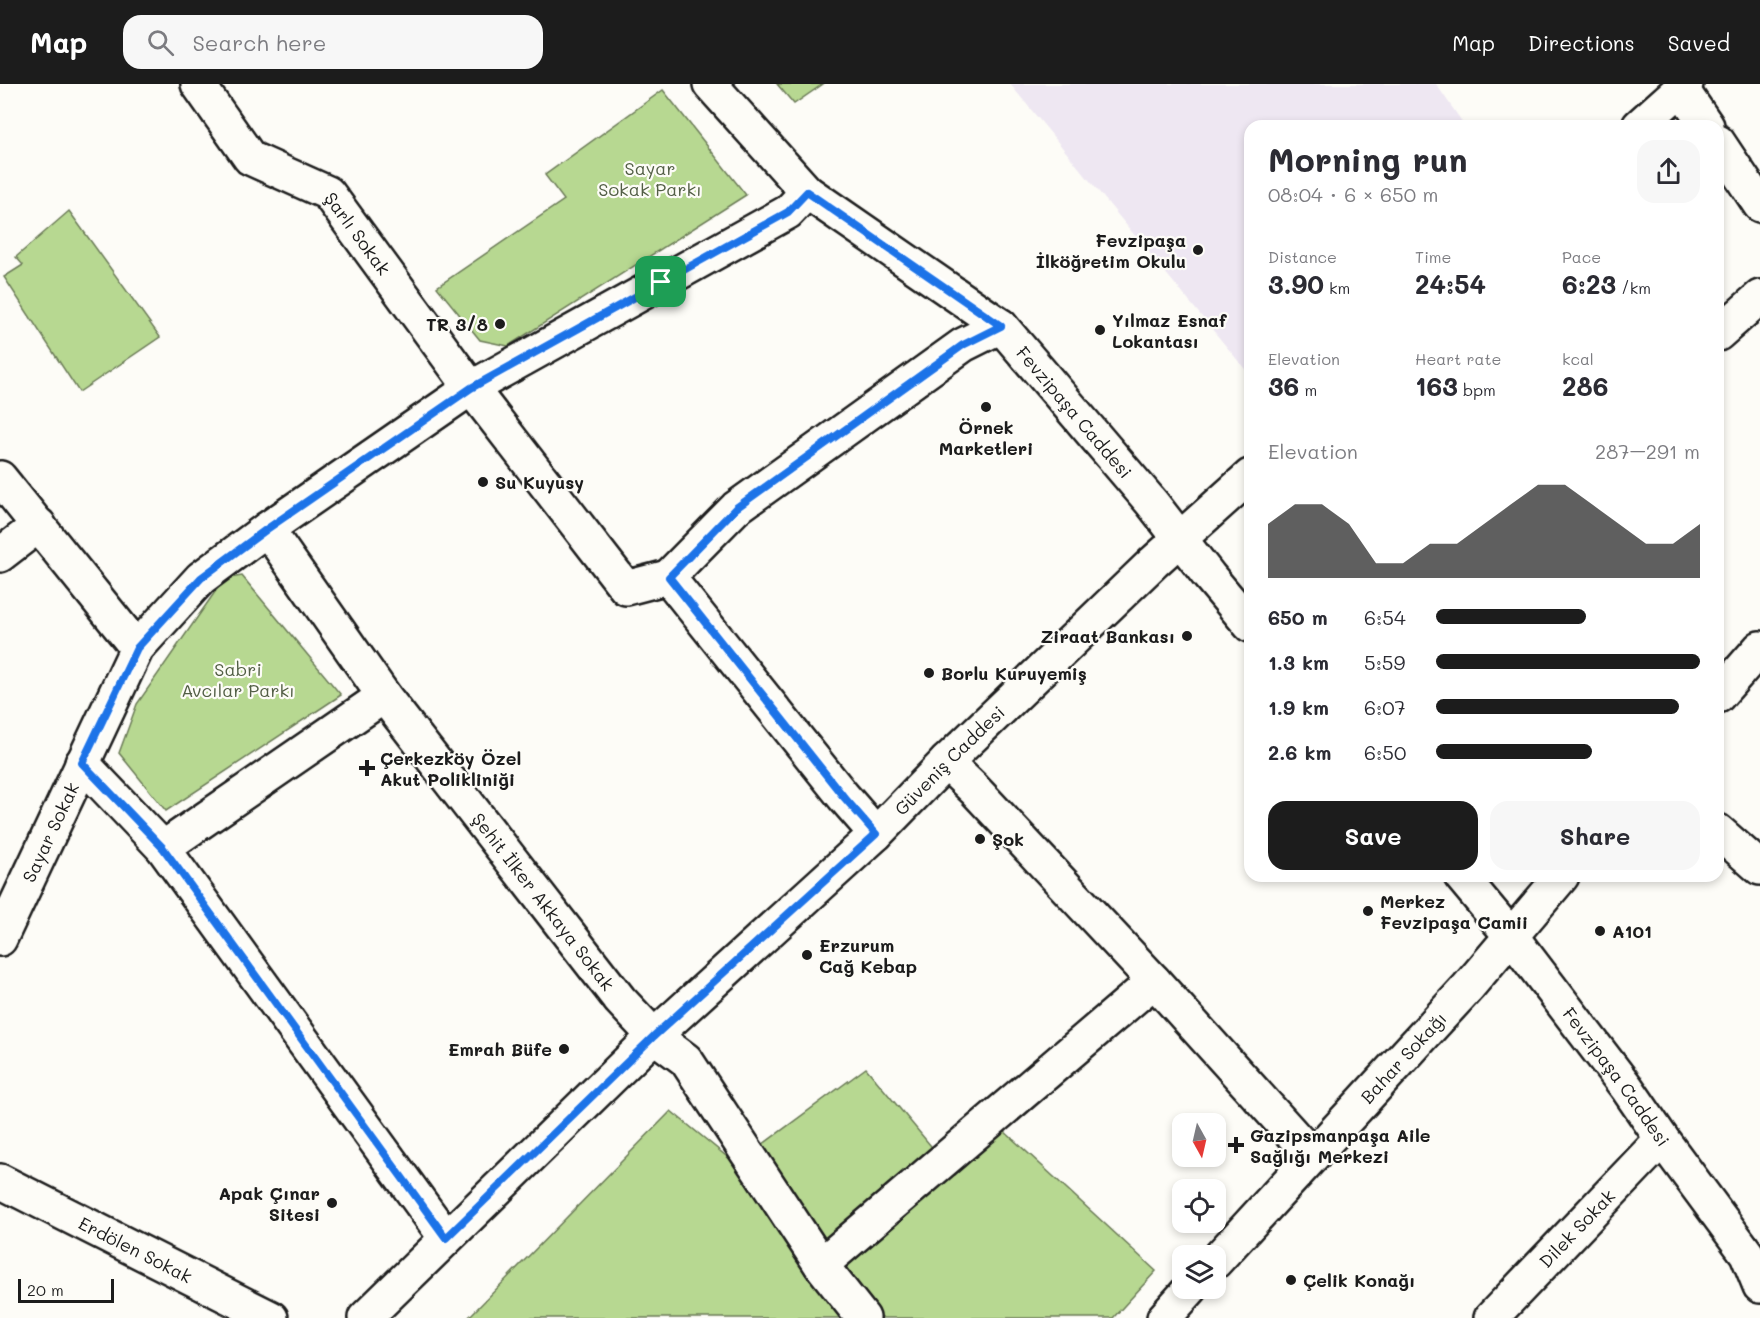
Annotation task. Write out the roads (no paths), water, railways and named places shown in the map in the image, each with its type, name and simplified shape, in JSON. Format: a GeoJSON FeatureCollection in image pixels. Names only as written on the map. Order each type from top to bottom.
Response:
{"type":"FeatureCollection","features":[{"type":"Feature","properties":{"kind":"street","name":"Şarlı Sokak"},"geometry":{"type":"LineString","coordinates":[[198,84],[250,158],[328,193],[471,388],[626,588],[669,577]]}},
{"type":"Feature","properties":{"kind":"street","name":"Fevzipaşa Caddesi"},"geometry":{"type":"LineString","coordinates":[[711,84],[807,192],[1001,326],[1152,503],[1244,618]]}},
{"type":"Feature","properties":{"kind":"street"},"geometry":{"type":"LineString","coordinates":[[1646,120],[1684,86],[1704,120]]}},
{"type":"Feature","properties":{"kind":"street"},"geometry":{"type":"LineString","coordinates":[[1724,151],[1760,205]]}},
{"type":"Feature","properties":{"kind":"street","name":"Sayar Sokak"},"geometry":{"type":"LineString","coordinates":[[0,939],[137,648],[201,578],[267,529],[471,388],[788,212],[807,192]]}},
{"type":"Feature","properties":{"kind":"street"},"geometry":{"type":"LineString","coordinates":[[1724,329],[1760,297]]}},
{"type":"Feature","properties":{"kind":"street"},"geometry":{"type":"LineString","coordinates":[[876,834],[843,796],[669,577],[736,508],[963,345],[1001,326]]}},
{"type":"Feature","properties":{"kind":"street"},"geometry":{"type":"LineString","coordinates":[[0,478],[137,648]]}},
{"type":"Feature","properties":{"kind":"street","name":"Güveniş Caddesi"},"geometry":{"type":"LineString","coordinates":[[365,1318],[654,1036],[876,834],[946,762],[1180,539],[1244,481]]}},
{"type":"Feature","properties":{"kind":"street"},"geometry":{"type":"LineString","coordinates":[[0,555],[39,525]]}},
{"type":"Feature","properties":{"kind":"street","name":"Şehit İlker Akkaya Sokak"},"geometry":{"type":"LineString","coordinates":[[267,529],[384,696],[620,1000],[654,1036],[686,1060],[821,1265],[863,1318]]}},
{"type":"Feature","properties":{"kind":"street"},"geometry":{"type":"LineString","coordinates":[[1724,689],[1760,648]]}},
{"type":"Feature","properties":{"kind":"street"},"geometry":{"type":"LineString","coordinates":[[163,848],[384,696]]}},
{"type":"Feature","properties":{"kind":"street"},"geometry":{"type":"LineString","coordinates":[[946,762],[1154,981],[1312,1156]]}},
{"type":"Feature","properties":{"kind":"street"},"geometry":{"type":"LineString","coordinates":[[82,763],[163,848],[446,1238]]}},
{"type":"Feature","properties":{"kind":"street"},"geometry":{"type":"LineString","coordinates":[[1724,836],[1760,868]]}},
{"type":"Feature","properties":{"kind":"street","name":"Fevzipaşa Caddesi"},"geometry":{"type":"LineString","coordinates":[[1466,882],[1511,936],[1627,1088],[1747,1254],[1760,1286]]}},
{"type":"Feature","properties":{"kind":"street","name":"Bahar Sokağı"},"geometry":{"type":"LineString","coordinates":[[1226,1250],[1468,987],[1557,882]]}},
{"type":"Feature","properties":{"kind":"street"},"geometry":{"type":"LineString","coordinates":[[821,1265],[1154,981]]}},
{"type":"Feature","properties":{"kind":"street","name":"Dilek Sokak"},"geometry":{"type":"LineString","coordinates":[[1491,1318],[1662,1139]]}},
{"type":"Feature","properties":{"kind":"street","name":"Erdölen Sokak"},"geometry":{"type":"LineString","coordinates":[[0,1181],[271,1318]]}},
{"type":"Feature","properties":{"kind":"street"},"geometry":{"type":"LineString","coordinates":[[1164,1318],[1181,1299]]}},
{"type":"Feature","properties":{"kind":"place","name":"Fevzipaşa İlköğretim Okulu"},"geometry":{"type":"Point","coordinates":[1198,250]}},
{"type":"Feature","properties":{"kind":"place","name":"TR 3/8"},"geometry":{"type":"Point","coordinates":[500,324]}},
{"type":"Feature","properties":{"kind":"place","name":"Yılmaz Esnaf Lokantası"},"geometry":{"type":"Point","coordinates":[1100,330]}},
{"type":"Feature","properties":{"kind":"place","name":"Örnek Marketleri"},"geometry":{"type":"Point","coordinates":[986,407]}},
{"type":"Feature","properties":{"kind":"place","name":"Su Kuyusy"},"geometry":{"type":"Point","coordinates":[483,482]}},
{"type":"Feature","properties":{"kind":"place","name":"Ziraat Bankası"},"geometry":{"type":"Point","coordinates":[1187,636]}},
{"type":"Feature","properties":{"kind":"place","name":"Borlu Kuruyemiş"},"geometry":{"type":"Point","coordinates":[929,673]}},
{"type":"Feature","properties":{"kind":"place","name":"Çerkezköy Özel Akut Polikliniği"},"geometry":{"type":"Point","coordinates":[367,768]}},
{"type":"Feature","properties":{"kind":"place","name":"Şok"},"geometry":{"type":"Point","coordinates":[980,839]}},
{"type":"Feature","properties":{"kind":"place","name":"Merkez Fevzipaşa Camii"},"geometry":{"type":"Point","coordinates":[1368,911]}},
{"type":"Feature","properties":{"kind":"place","name":"A101"},"geometry":{"type":"Point","coordinates":[1600,931]}},
{"type":"Feature","properties":{"kind":"place","name":"Erzurum Cağ Kebap"},"geometry":{"type":"Point","coordinates":[807,955]}},
{"type":"Feature","properties":{"kind":"place","name":"Emrah Büfe"},"geometry":{"type":"Point","coordinates":[564,1049]}},
{"type":"Feature","properties":{"kind":"place","name":"Gazipsmanpaşa Aile Sağlığı Merkezi"},"geometry":{"type":"Point","coordinates":[1236,1145]}},
{"type":"Feature","properties":{"kind":"place","name":"Apak Çınar Sitesi"},"geometry":{"type":"Point","coordinates":[332,1203]}},
{"type":"Feature","properties":{"kind":"place","name":"Çelik Konağı"},"geometry":{"type":"Point","coordinates":[1291,1280]}},
{"type":"Feature","properties":{"kind":"park label","name":"Sayar Sokak Parkı"},"geometry":{"type":"Point","coordinates":[650,178]}},
{"type":"Feature","properties":{"kind":"park label","name":"Sabri Avcılar Parkı"},"geometry":{"type":"Point","coordinates":[238,679]}}]}
